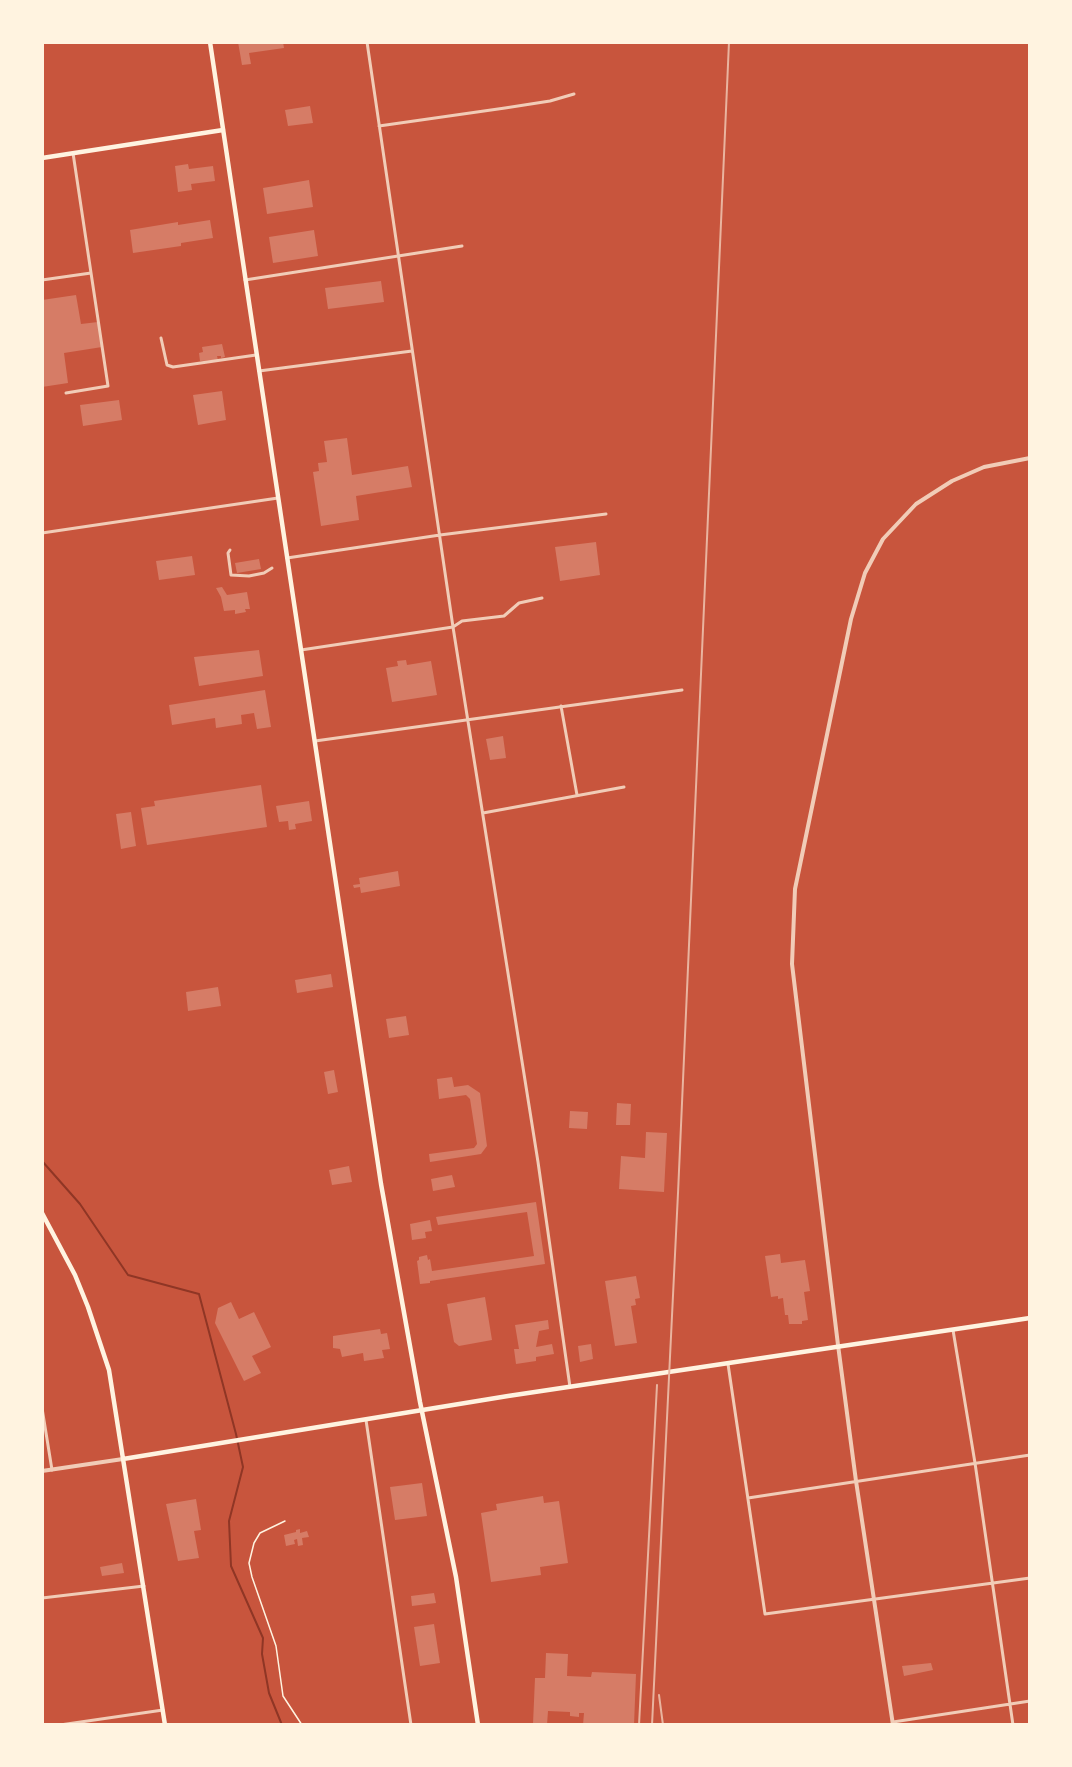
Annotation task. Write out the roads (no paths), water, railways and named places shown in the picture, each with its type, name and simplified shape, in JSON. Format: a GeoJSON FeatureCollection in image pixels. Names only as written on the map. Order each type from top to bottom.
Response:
{"type":"FeatureCollection","features":[{"type":"Feature","properties":{"kind":"main road"},"geometry":{"type":"LineString","coordinates":[[210,42],[381,1184],[422,1411],[456,1577],[478,1725]]}},
{"type":"Feature","properties":{"kind":"main road"},"geometry":{"type":"LineString","coordinates":[[42,158],[223,130]]}},
{"type":"Feature","properties":{"kind":"main road"},"geometry":{"type":"LineString","coordinates":[[42,1213],[75,1275],[98,1334],[115,1399],[165,1725]]}},
{"type":"Feature","properties":{"kind":"main road"},"geometry":{"type":"LineString","coordinates":[[123,1459],[838,1345],[1030,1318]]}},
{"type":"Feature","properties":{"kind":"street"},"geometry":{"type":"LineString","coordinates":[[367,42],[453,627],[538,1162],[570,1387]]}},
{"type":"Feature","properties":{"kind":"street"},"geometry":{"type":"LineString","coordinates":[[379,126],[538,103],[574,94]]}},
{"type":"Feature","properties":{"kind":"street"},"geometry":{"type":"LineString","coordinates":[[66,393],[108,386],[73,153]]}},
{"type":"Feature","properties":{"kind":"street"},"geometry":{"type":"LineString","coordinates":[[245,280],[462,246]]}},
{"type":"Feature","properties":{"kind":"street"},"geometry":{"type":"LineString","coordinates":[[42,280],[92,272]]}},
{"type":"Feature","properties":{"kind":"street"},"geometry":{"type":"LineString","coordinates":[[161,338],[167,365],[173,367],[257,355]]}},
{"type":"Feature","properties":{"kind":"street"},"geometry":{"type":"LineString","coordinates":[[259,371],[412,351]]}},
{"type":"Feature","properties":{"kind":"street"},"geometry":{"type":"LineString","coordinates":[[1030,458],[984,467],[952,481],[916,504],[883,539],[865,573],[851,619],[795,889],[792,964],[856,1481],[893,1723],[1030,1701]]}},
{"type":"Feature","properties":{"kind":"street"},"geometry":{"type":"LineString","coordinates":[[42,533],[278,498]]}},
{"type":"Feature","properties":{"kind":"street"},"geometry":{"type":"LineString","coordinates":[[287,558],[440,535],[606,514]]}},
{"type":"Feature","properties":{"kind":"street"},"geometry":{"type":"LineString","coordinates":[[230,550],[228,553],[231,575],[249,576],[264,573],[272,568]]}},
{"type":"Feature","properties":{"kind":"street"},"geometry":{"type":"LineString","coordinates":[[301,650],[453,627],[462,621],[504,616],[519,603],[542,598]]}},
{"type":"Feature","properties":{"kind":"street"},"geometry":{"type":"LineString","coordinates":[[315,741],[682,690]]}},
{"type":"Feature","properties":{"kind":"street"},"geometry":{"type":"LineString","coordinates":[[561,706],[577,795]]}},
{"type":"Feature","properties":{"kind":"street"},"geometry":{"type":"LineString","coordinates":[[483,813],[624,787]]}},
{"type":"Feature","properties":{"kind":"street"},"geometry":{"type":"LineString","coordinates":[[953,1329],[1013,1725]]}},
{"type":"Feature","properties":{"kind":"street"},"geometry":{"type":"LineString","coordinates":[[728,1363],[765,1614],[1030,1578]]}},
{"type":"Feature","properties":{"kind":"street"},"geometry":{"type":"LineString","coordinates":[[42,1408],[52,1470]]}},
{"type":"Feature","properties":{"kind":"street"},"geometry":{"type":"LineString","coordinates":[[366,1420],[411,1725]]}},
{"type":"Feature","properties":{"kind":"street"},"geometry":{"type":"LineString","coordinates":[[748,1498],[1030,1455]]}},
{"type":"Feature","properties":{"kind":"street"},"geometry":{"type":"LineString","coordinates":[[42,1471],[123,1459]]}},
{"type":"Feature","properties":{"kind":"street"},"geometry":{"type":"LineString","coordinates":[[42,1598],[144,1586]]}},
{"type":"Feature","properties":{"kind":"street"},"geometry":{"type":"LineString","coordinates":[[60,1725],[163,1710]]}},
{"type":"Feature","properties":{"kind":"waterway"},"geometry":{"type":"LineString","coordinates":[[42,1161],[80,1204],[128,1275],[199,1294],[243,1467],[229,1521],[231,1566],[263,1638],[262,1654],[269,1693],[282,1725]]}},
{"type":"Feature","properties":{"kind":"railway"},"geometry":{"type":"LineString","coordinates":[[652,1725],[729,42]]}},
{"type":"Feature","properties":{"kind":"railway"},"geometry":{"type":"LineString","coordinates":[[846,42],[876,42]]}},
{"type":"Feature","properties":{"kind":"railway"},"geometry":{"type":"LineString","coordinates":[[639,1725],[657,1385]]}},
{"type":"Feature","properties":{"kind":"railway"},"geometry":{"type":"LineString","coordinates":[[659,1695],[663,1725]]}}]}
